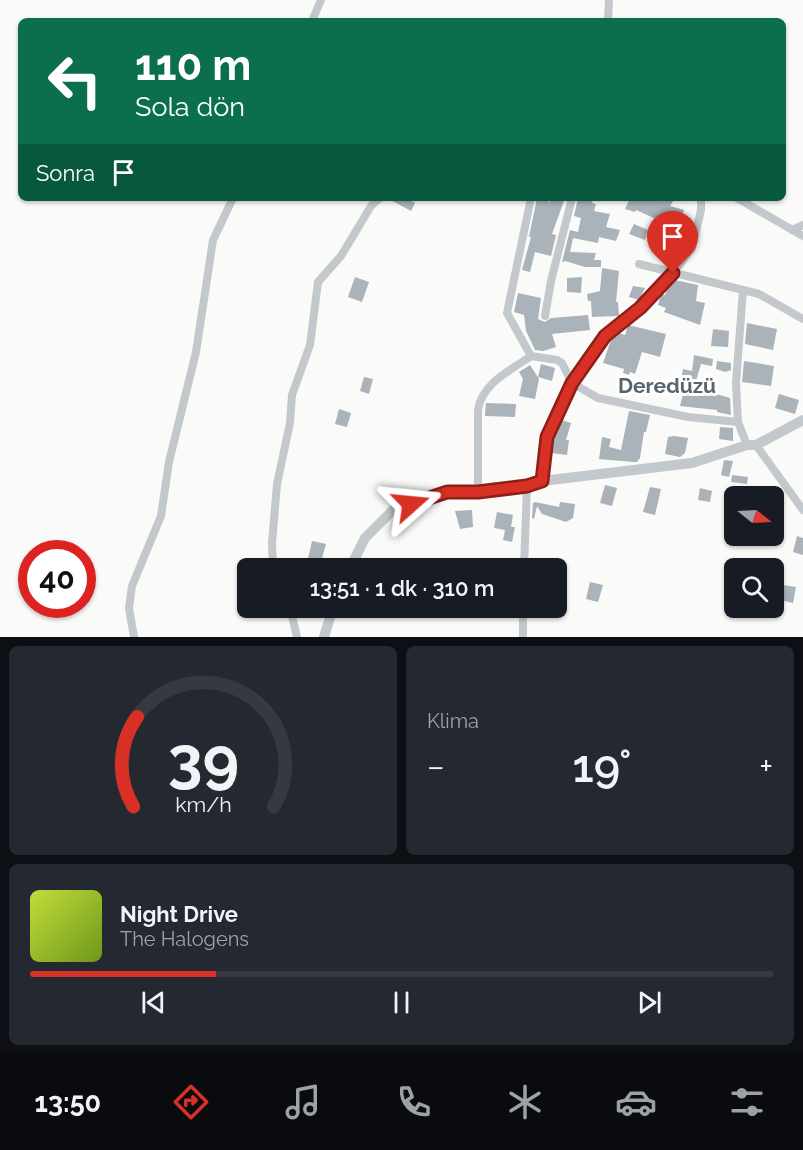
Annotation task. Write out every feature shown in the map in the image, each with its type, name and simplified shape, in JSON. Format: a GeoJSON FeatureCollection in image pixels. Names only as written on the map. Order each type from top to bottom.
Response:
{"type":"FeatureCollection","features":[{"type":"Feature","properties":{"kind":"street"},"geometry":{"type":"LineString","coordinates":[[313,18],[321,0]]}},
{"type":"Feature","properties":{"kind":"street"},"geometry":{"type":"LineString","coordinates":[[608,18],[609,0]]}},
{"type":"Feature","properties":{"kind":"street"},"geometry":{"type":"LineString","coordinates":[[134,637],[129,608],[132,586],[161,516],[169,462],[196,352],[213,240],[232,201]]}},
{"type":"Feature","properties":{"kind":"street"},"geometry":{"type":"LineString","coordinates":[[273,558],[277,484],[290,423],[292,395],[310,345],[318,282],[341,255],[371,206],[377,201]]}},
{"type":"Feature","properties":{"kind":"street"},"geometry":{"type":"LineString","coordinates":[[530,201],[507,313],[531,356]]}},
{"type":"Feature","properties":{"kind":"street"},"geometry":{"type":"LineString","coordinates":[[544,316],[550,281],[571,201]]}},
{"type":"Feature","properties":{"kind":"street"},"geometry":{"type":"LineString","coordinates":[[542,481],[547,437],[572,383],[605,336],[640,308],[673,273],[692,248],[700,201]]}},
{"type":"Feature","properties":{"kind":"street"},"geometry":{"type":"LineString","coordinates":[[742,201],[803,236]]}},
{"type":"Feature","properties":{"kind":"street"},"geometry":{"type":"LineString","coordinates":[[792,230],[803,225]]}},
{"type":"Feature","properties":{"kind":"street"},"geometry":{"type":"LineString","coordinates":[[639,264],[759,294],[803,319]]}},
{"type":"Feature","properties":{"kind":"street"},"geometry":{"type":"LineString","coordinates":[[743,290],[736,383],[738,422],[751,445],[803,510]]}},
{"type":"Feature","properties":{"kind":"street"},"geometry":{"type":"LineString","coordinates":[[478,492],[479,399],[496,379],[531,356],[557,360],[562,363],[572,383],[598,398],[688,417],[738,422]]}},
{"type":"Feature","properties":{"kind":"street"},"geometry":{"type":"LineString","coordinates":[[355,558],[365,538],[393,510],[447,492],[478,492],[527,486],[542,481],[692,463],[751,445],[803,420]]}},
{"type":"Feature","properties":{"kind":"street"},"geometry":{"type":"LineString","coordinates":[[524,558],[527,486]]}},
{"type":"Feature","properties":{"kind":"street"},"geometry":{"type":"LineString","coordinates":[[292,618],[297,637]]}},
{"type":"Feature","properties":{"kind":"street"},"geometry":{"type":"LineString","coordinates":[[324,637],[330,618]]}},
{"type":"Feature","properties":{"kind":"street"},"geometry":{"type":"LineString","coordinates":[[523,618],[523,637]]}},
{"type":"Feature","properties":{"kind":"building"},"geometry":{"type":"Polygon","coordinates":[[[393,201],[411,201],[415,203],[411,211],[393,201]]]}},
{"type":"Feature","properties":{"kind":"building"},"geometry":{"type":"Polygon","coordinates":[[[536,201],[564,201],[552,234],[556,235],[551,256],[535,252],[530,272],[522,270],[531,237],[529,237],[536,201]]]}},
{"type":"Feature","properties":{"kind":"building"},"geometry":{"type":"Polygon","coordinates":[[[577,201],[592,201],[596,204],[594,211],[610,214],[606,227],[620,230],[616,241],[599,237],[598,243],[573,238],[570,252],[596,253],[594,260],[601,260],[601,267],[585,267],[562,262],[570,230],[578,232],[581,218],[574,216],[577,201]]]}},
{"type":"Feature","properties":{"kind":"building"},"geometry":{"type":"Polygon","coordinates":[[[629,201],[673,201],[670,206],[684,210],[672,251],[658,247],[661,239],[650,236],[656,219],[636,210],[635,212],[625,209],[629,201]]]}},
{"type":"Feature","properties":{"kind":"building"},"geometry":{"type":"Polygon","coordinates":[[[634,224],[648,230],[645,240],[629,234],[634,224]]]}},
{"type":"Feature","properties":{"kind":"building"},"geometry":{"type":"Polygon","coordinates":[[[602,268],[619,271],[616,302],[618,302],[619,316],[592,317],[591,301],[588,301],[587,294],[600,291],[602,268]]]}},
{"type":"Feature","properties":{"kind":"building"},"geometry":{"type":"Polygon","coordinates":[[[355,277],[369,282],[362,302],[348,297],[355,277]]]}},
{"type":"Feature","properties":{"kind":"building"},"geometry":{"type":"Polygon","coordinates":[[[582,277],[581,293],[567,292],[567,278],[582,277]]]}},
{"type":"Feature","properties":{"kind":"building"},"geometry":{"type":"Polygon","coordinates":[[[675,280],[698,285],[696,301],[705,303],[700,325],[664,312],[666,308],[658,305],[661,294],[665,295],[668,287],[675,280]]]}},
{"type":"Feature","properties":{"kind":"building"},"geometry":{"type":"Polygon","coordinates":[[[633,286],[645,288],[639,300],[629,297],[633,286]]]}},
{"type":"Feature","properties":{"kind":"building"},"geometry":{"type":"Polygon","coordinates":[[[518,293],[541,298],[538,319],[545,322],[551,318],[588,315],[590,330],[552,334],[556,347],[543,351],[535,350],[526,331],[524,315],[514,312],[518,293]]]}},
{"type":"Feature","properties":{"kind":"building"},"geometry":{"type":"Polygon","coordinates":[[[747,323],[777,329],[773,350],[745,344],[747,323]]]}},
{"type":"Feature","properties":{"kind":"building"},"geometry":{"type":"Polygon","coordinates":[[[628,325],[666,334],[660,357],[642,352],[635,374],[630,372],[629,375],[623,373],[624,369],[603,363],[611,340],[619,333],[625,335],[628,325]]]}},
{"type":"Feature","properties":{"kind":"building"},"geometry":{"type":"Polygon","coordinates":[[[713,329],[729,331],[728,347],[711,346],[713,329]]]}},
{"type":"Feature","properties":{"kind":"building"},"geometry":{"type":"Polygon","coordinates":[[[694,355],[713,359],[712,366],[701,364],[696,381],[715,384],[713,393],[730,398],[731,415],[717,412],[717,410],[680,406],[685,386],[676,384],[677,378],[681,378],[683,369],[692,371],[694,355]]]}},
{"type":"Feature","properties":{"kind":"building"},"geometry":{"type":"Polygon","coordinates":[[[717,361],[731,363],[731,370],[725,372],[716,369],[717,361]]]}},
{"type":"Feature","properties":{"kind":"building"},"geometry":{"type":"Polygon","coordinates":[[[744,361],[774,366],[771,386],[742,382],[744,361]]]}},
{"type":"Feature","properties":{"kind":"building"},"geometry":{"type":"Polygon","coordinates":[[[541,364],[555,368],[552,381],[538,377],[541,364]]]}},
{"type":"Feature","properties":{"kind":"building"},"geometry":{"type":"Polygon","coordinates":[[[530,365],[539,379],[535,399],[519,396],[523,379],[519,372],[530,365]]]}},
{"type":"Feature","properties":{"kind":"building"},"geometry":{"type":"Polygon","coordinates":[[[364,377],[373,379],[369,394],[360,391],[364,377]]]}},
{"type":"Feature","properties":{"kind":"building"},"geometry":{"type":"Polygon","coordinates":[[[779,394],[799,400],[795,414],[775,408],[779,394]]]}},
{"type":"Feature","properties":{"kind":"building"},"geometry":{"type":"Polygon","coordinates":[[[486,403],[516,404],[515,417],[485,416],[486,403]]]}},
{"type":"Feature","properties":{"kind":"building"},"geometry":{"type":"Polygon","coordinates":[[[339,409],[351,413],[347,427],[335,424],[339,409]]]}},
{"type":"Feature","properties":{"kind":"building"},"geometry":{"type":"Polygon","coordinates":[[[629,411],[650,415],[646,432],[644,432],[640,458],[637,462],[599,459],[602,437],[611,439],[609,447],[621,450],[629,411]]]}},
{"type":"Feature","properties":{"kind":"building"},"geometry":{"type":"Polygon","coordinates":[[[562,420],[571,423],[566,440],[569,440],[567,455],[552,453],[553,439],[562,420]]]}},
{"type":"Feature","properties":{"kind":"building"},"geometry":{"type":"Polygon","coordinates":[[[720,427],[733,428],[733,441],[719,439],[720,427]]]}},
{"type":"Feature","properties":{"kind":"building"},"geometry":{"type":"Polygon","coordinates":[[[668,437],[688,438],[685,453],[680,457],[665,454],[668,437]]]}},
{"type":"Feature","properties":{"kind":"building"},"geometry":{"type":"Polygon","coordinates":[[[724,460],[733,461],[729,477],[721,475],[724,460]]]}},
{"type":"Feature","properties":{"kind":"building"},"geometry":{"type":"Polygon","coordinates":[[[732,475],[748,477],[747,484],[731,482],[732,475]]]}},
{"type":"Feature","properties":{"kind":"building"},"geometry":{"type":"Polygon","coordinates":[[[605,485],[617,488],[612,506],[600,503],[605,485]]]}},
{"type":"Feature","properties":{"kind":"building"},"geometry":{"type":"Polygon","coordinates":[[[650,487],[661,489],[655,515],[643,512],[650,487]]]}},
{"type":"Feature","properties":{"kind":"building"},"geometry":{"type":"Polygon","coordinates":[[[700,488],[712,491],[710,502],[698,500],[700,488]]]}},
{"type":"Feature","properties":{"kind":"building"},"geometry":{"type":"Polygon","coordinates":[[[535,502],[559,507],[560,502],[575,504],[573,518],[566,522],[542,514],[537,506],[534,519],[532,518],[535,502]]]}},
{"type":"Feature","properties":{"kind":"building"},"geometry":{"type":"Polygon","coordinates":[[[472,510],[473,527],[460,529],[455,511],[472,510]]]}},
{"type":"Feature","properties":{"kind":"building"},"geometry":{"type":"Polygon","coordinates":[[[497,512],[513,515],[511,527],[515,527],[512,542],[503,540],[505,530],[494,528],[497,512]]]}},
{"type":"Feature","properties":{"kind":"building"},"geometry":{"type":"Polygon","coordinates":[[[797,536],[803,538],[803,555],[793,552],[797,536]]]}},
{"type":"Feature","properties":{"kind":"building"},"geometry":{"type":"Polygon","coordinates":[[[312,541],[326,544],[322,558],[308,558],[312,541]]]}},
{"type":"Feature","properties":{"kind":"building"},"geometry":{"type":"Polygon","coordinates":[[[590,582],[603,585],[598,602],[586,599],[590,582]]]}},
{"type":"Feature","properties":{"kind":"building"},"geometry":{"type":"Polygon","coordinates":[[[784,585],[796,587],[793,603],[784,601],[784,585]]]}},
{"type":"Feature","properties":{"kind":"district","name":"Deredüzü"},"geometry":{"type":"Point","coordinates":[667,386]}},
{"type":"Feature","properties":{"kind":"route"},"geometry":{"type":"LineString","coordinates":[[411,504],[447,492],[478,492],[527,486],[542,481],[547,437],[572,383],[605,336],[640,308],[673,273]]}}]}
